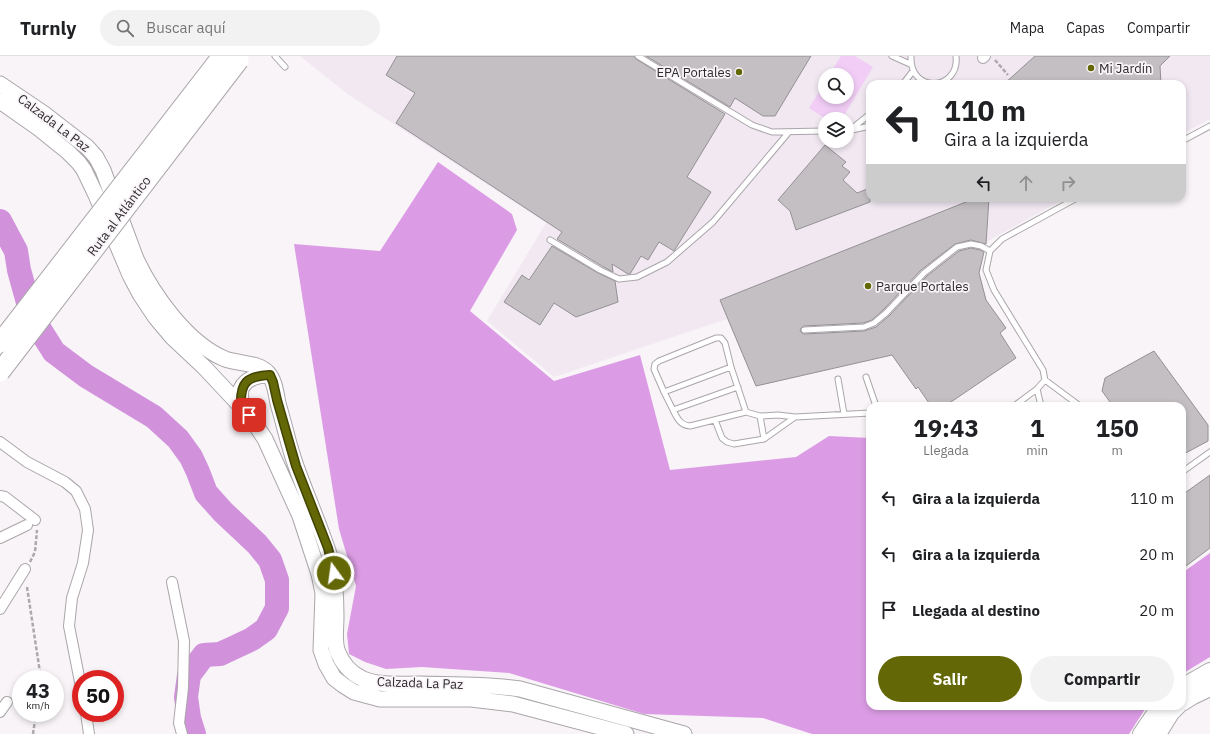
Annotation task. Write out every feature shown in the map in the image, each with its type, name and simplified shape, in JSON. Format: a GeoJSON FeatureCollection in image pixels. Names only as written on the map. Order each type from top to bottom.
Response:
{"type":"FeatureCollection","features":[{"type":"Feature","properties":{"kind":"highway","name":"Ruta al Atlántico"},"geometry":{"type":"LineString","coordinates":[[0,343],[230,58]]}},
{"type":"Feature","properties":{"kind":"highway","name":"Ruta al Atlántico"},"geometry":{"type":"LineString","coordinates":[[0,372],[230,58]]}},
{"type":"Feature","properties":{"kind":"main road","name":"Calzada La Paz"},"geometry":{"type":"LineString","coordinates":[[0,84],[59,124],[87,147],[96,157],[103,170],[142,272],[150,286],[184,329],[212,351],[226,359],[260,367],[270,375],[296,466],[331,560],[335,588],[336,643],[341,659],[349,670],[363,679],[377,683],[474,685],[520,689],[684,734]]}},
{"type":"Feature","properties":{"kind":"main road","name":"Calzada La Paz"},"geometry":{"type":"LineString","coordinates":[[0,101],[37,127],[79,163],[96,195],[130,275],[140,294],[156,318],[172,337],[204,367],[241,406],[266,439],[300,516],[319,574],[323,593],[321,650],[323,659],[334,678],[354,692],[380,698],[471,699],[513,704],[626,734]]}},
{"type":"Feature","properties":{"kind":"main road"},"geometry":{"type":"LineString","coordinates":[[241,406],[242,389],[246,383],[252,378],[260,375],[270,375]]}},
{"type":"Feature","properties":{"kind":"main road"},"geometry":{"type":"LineString","coordinates":[[1186,685],[1210,671]]}},
{"type":"Feature","properties":{"kind":"main road"},"geometry":{"type":"LineString","coordinates":[[1186,700],[1210,688]]}},
{"type":"Feature","properties":{"kind":"main road"},"geometry":{"type":"LineString","coordinates":[[1141,734],[1157,710]]}},
{"type":"Feature","properties":{"kind":"main road"},"geometry":{"type":"LineString","coordinates":[[1158,734],[1174,710]]}},
{"type":"Feature","properties":{"kind":"street"},"geometry":{"type":"LineString","coordinates":[[0,442],[27,462],[65,482],[76,491],[85,509],[88,530],[83,563],[72,598],[70,626],[78,670]]}},
{"type":"Feature","properties":{"kind":"street"},"geometry":{"type":"LineString","coordinates":[[0,496],[5,498],[31,522],[0,538]]}},
{"type":"Feature","properties":{"kind":"street"},"geometry":{"type":"LineString","coordinates":[[0,609],[25,569]]}},
{"type":"Feature","properties":{"kind":"street"},"geometry":{"type":"LineString","coordinates":[[172,582],[184,641],[183,688],[179,723],[182,734]]}},
{"type":"Feature","properties":{"kind":"street"},"geometry":{"type":"LineString","coordinates":[[0,712],[7,702]]}},
{"type":"Feature","properties":{"kind":"street"},"geometry":{"type":"LineString","coordinates":[[87,722],[89,734]]}},
{"type":"Feature","properties":{"kind":"lane"},"geometry":{"type":"LineString","coordinates":[[275,56],[285,67]]}},
{"type":"Feature","properties":{"kind":"lane"},"geometry":{"type":"LineString","coordinates":[[638,56],[752,125],[772,132],[818,131]]}},
{"type":"Feature","properties":{"kind":"lane"},"geometry":{"type":"LineString","coordinates":[[892,56],[910,64]]}},
{"type":"Feature","properties":{"kind":"lane"},"geometry":{"type":"LineString","coordinates":[[911,56],[910,64],[916,76],[920,80]]}},
{"type":"Feature","properties":{"kind":"lane"},"geometry":{"type":"LineString","coordinates":[[946,80],[955,69],[957,61],[956,56]]}},
{"type":"Feature","properties":{"kind":"lane"},"geometry":{"type":"LineString","coordinates":[[906,80],[913,71]]}},
{"type":"Feature","properties":{"kind":"lane"},"geometry":{"type":"LineString","coordinates":[[854,126],[866,117]]}},
{"type":"Feature","properties":{"kind":"lane"},"geometry":{"type":"LineString","coordinates":[[1186,139],[1210,126]]}},
{"type":"Feature","properties":{"kind":"lane"},"geometry":{"type":"LineString","coordinates":[[854,129],[866,127]]}},
{"type":"Feature","properties":{"kind":"lane"},"geometry":{"type":"LineString","coordinates":[[550,240],[600,270],[619,279],[637,277],[667,262],[713,222],[789,132]]}},
{"type":"Feature","properties":{"kind":"lane"},"geometry":{"type":"LineString","coordinates":[[1070,202],[1002,239],[990,251],[986,270],[994,290],[1043,370],[1045,380],[1075,402]]}},
{"type":"Feature","properties":{"kind":"lane"},"geometry":{"type":"LineString","coordinates":[[804,330],[864,327],[874,323],[886,313],[924,273],[957,247],[971,244],[981,246],[990,251]]}},
{"type":"Feature","properties":{"kind":"lane"},"geometry":{"type":"LineString","coordinates":[[746,412],[731,367],[725,343],[721,338],[716,338],[655,364],[654,369],[664,392],[679,422],[684,426],[690,426],[746,412],[760,416],[778,415],[796,417],[866,413]]}},
{"type":"Feature","properties":{"kind":"lane"},"geometry":{"type":"LineString","coordinates":[[664,392],[731,367]]}},
{"type":"Feature","properties":{"kind":"lane"},"geometry":{"type":"LineString","coordinates":[[866,377],[875,402]]}},
{"type":"Feature","properties":{"kind":"lane"},"geometry":{"type":"LineString","coordinates":[[838,379],[844,414]]}},
{"type":"Feature","properties":{"kind":"lane"},"geometry":{"type":"LineString","coordinates":[[1019,402],[1037,389],[1045,380]]}},
{"type":"Feature","properties":{"kind":"lane"},"geometry":{"type":"LineString","coordinates":[[673,410],[738,387]]}},
{"type":"Feature","properties":{"kind":"lane"},"geometry":{"type":"LineString","coordinates":[[1037,389],[1039,402]]}},
{"type":"Feature","properties":{"kind":"lane"},"geometry":{"type":"LineString","coordinates":[[760,416],[764,439]]}},
{"type":"Feature","properties":{"kind":"lane"},"geometry":{"type":"LineString","coordinates":[[715,420],[722,438],[726,442],[734,444],[764,439],[796,417]]}},
{"type":"Feature","properties":{"kind":"lane"},"geometry":{"type":"LineString","coordinates":[[1186,469],[1210,452]]}},
{"type":"Feature","properties":{"kind":"path"},"geometry":{"type":"LineString","coordinates":[[987,56],[1008,75]]}},
{"type":"Feature","properties":{"kind":"path"},"geometry":{"type":"LineString","coordinates":[[31,522],[37,530],[35,552],[25,569],[40,670]]}},
{"type":"Feature","properties":{"kind":"path"},"geometry":{"type":"LineString","coordinates":[[33,734],[35,722]]}},
{"type":"Feature","properties":{"kind":"shaded area"},"geometry":{"type":"Polygon","coordinates":[[[300,56],[1210,56],[1210,119],[1186,132],[1186,80],[866,80],[866,202],[1059,202],[986,242],[979,273],[987,301],[903,352],[756,386],[727,319],[554,377],[487,321],[546,223],[349,95],[300,56]]]}},
{"type":"Feature","properties":{"kind":"shaded area"},"geometry":{"type":"Polygon","coordinates":[[[841,56],[855,56],[873,67],[854,99],[854,68],[833,68],[841,56]]]}},
{"type":"Feature","properties":{"kind":"shaded area"},"geometry":{"type":"Polygon","coordinates":[[[818,93],[818,104],[851,104],[846,112],[818,112],[818,114],[809,108],[818,93]]]}},
{"type":"Feature","properties":{"kind":"shaded area"},"geometry":{"type":"Polygon","coordinates":[[[438,162],[512,214],[517,230],[470,311],[554,381],[640,355],[670,470],[796,457],[829,436],[866,438],[866,710],[1144,710],[1129,734],[812,734],[763,718],[644,714],[509,673],[422,667],[386,669],[365,662],[349,654],[347,634],[356,586],[339,529],[294,244],[380,251],[438,162]]]}},
{"type":"Feature","properties":{"kind":"shaded area"},"geometry":{"type":"Polygon","coordinates":[[[1210,553],[1210,657],[1186,672],[1186,570],[1210,553]]]}},
{"type":"Feature","properties":{"kind":"building"},"geometry":{"type":"Polygon","coordinates":[[[397,56],[634,56],[636,59],[725,114],[687,177],[711,192],[674,251],[659,242],[648,260],[641,256],[630,274],[612,264],[613,272],[557,239],[562,232],[396,123],[415,93],[386,75],[397,56]]]}},
{"type":"Feature","properties":{"kind":"building","name":"EPA Portales"},"geometry":{"type":"Polygon","coordinates":[[[646,56],[811,56],[775,116],[763,116],[735,98],[730,107],[646,56]]]}},
{"type":"Feature","properties":{"kind":"building","name":"Mi Jardín"},"geometry":{"type":"Polygon","coordinates":[[[1035,56],[1170,56],[1160,66],[1161,80],[1008,80],[1035,56]]]}},
{"type":"Feature","properties":{"kind":"building"},"geometry":{"type":"Polygon","coordinates":[[[822,148],[829,148],[846,162],[842,166],[850,172],[843,180],[857,193],[866,190],[866,202],[870,202],[796,230],[790,211],[778,200],[822,148]]]}},
{"type":"Feature","properties":{"kind":"building","name":"Parque Portales"},"geometry":{"type":"Polygon","coordinates":[[[966,202],[989,202],[986,244],[971,240],[955,244],[921,270],[872,320],[863,323],[804,326],[800,331],[804,334],[864,331],[876,327],[889,316],[927,276],[959,251],[971,248],[984,252],[979,273],[986,300],[1006,328],[1000,333],[1016,358],[951,402],[928,402],[918,387],[916,389],[892,355],[756,386],[720,300],[966,202]]]}},
{"type":"Feature","properties":{"kind":"building"},"geometry":{"type":"Polygon","coordinates":[[[552,246],[598,273],[615,281],[618,302],[576,317],[554,303],[540,325],[504,302],[522,275],[529,280],[552,246]]]}},
{"type":"Feature","properties":{"kind":"building"},"geometry":{"type":"Polygon","coordinates":[[[1154,351],[1208,425],[1208,441],[1186,453],[1186,402],[1110,402],[1102,391],[1105,378],[1154,351]]]}},
{"type":"Feature","properties":{"kind":"building"},"geometry":{"type":"Polygon","coordinates":[[[1210,475],[1210,548],[1186,566],[1186,492],[1210,475]]]}},
{"type":"Feature","properties":{"kind":"waterway"},"geometry":{"type":"LineString","coordinates":[[0,221],[16,251],[19,270],[32,317],[54,352],[86,376],[154,417],[178,439],[191,457],[206,493],[223,512],[257,544],[270,560],[277,580],[277,608],[266,629],[252,639],[220,654],[204,655],[189,675],[186,697],[189,718],[194,734]]}},
{"type":"Feature","properties":{"kind":"place","name":"Mi Jardín"},"geometry":{"type":"Point","coordinates":[1091,68]}},
{"type":"Feature","properties":{"kind":"place","name":"EPA Portales"},"geometry":{"type":"Point","coordinates":[739,72]}},
{"type":"Feature","properties":{"kind":"place","name":"Parque Portales"},"geometry":{"type":"Point","coordinates":[868,286]}},
{"type":"Feature","properties":{"kind":"route"},"geometry":{"type":"LineString","coordinates":[[249,415],[241,406],[242,389],[252,378],[260,375],[270,375],[296,466],[328,548],[334,573]]}}]}
